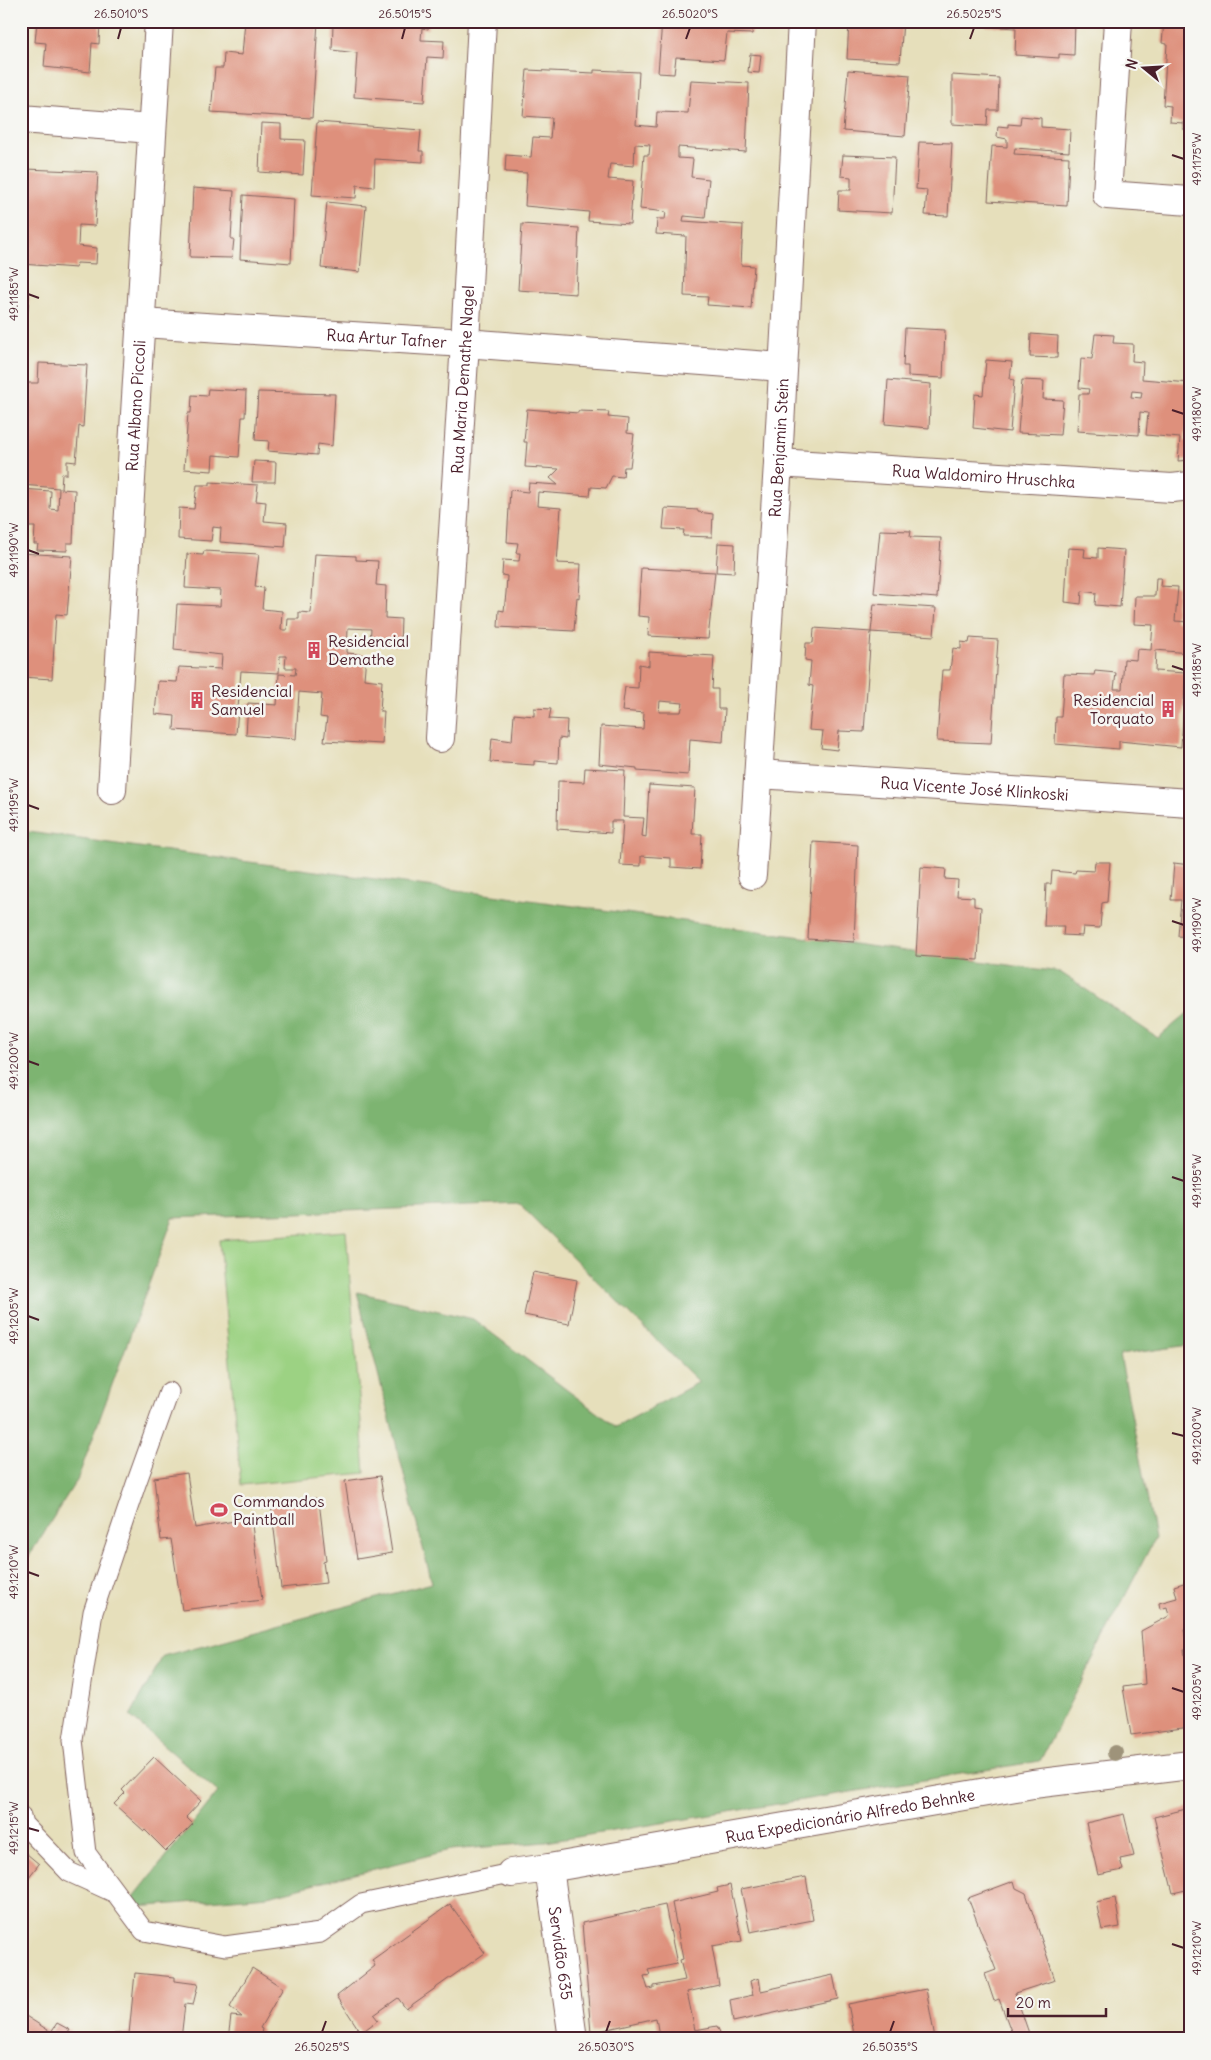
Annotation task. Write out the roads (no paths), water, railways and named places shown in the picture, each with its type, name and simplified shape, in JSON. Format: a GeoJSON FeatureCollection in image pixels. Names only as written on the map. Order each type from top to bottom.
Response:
{"type":"FeatureCollection","features":[{"type":"Feature","properties":{"kind":"street","name":"Rua Albano Piccoli"},"geometry":{"type":"LineString","coordinates":[[112,790],[159,21]]}},
{"type":"Feature","properties":{"kind":"street","name":"Rua Maria Demathe Nagel"},"geometry":{"type":"LineString","coordinates":[[440,738],[465,343],[482,21]]}},
{"type":"Feature","properties":{"kind":"street","name":"Rua Benjamin Stein"},"geometry":{"type":"LineString","coordinates":[[752,875],[778,463],[802,21]]}},
{"type":"Feature","properties":{"kind":"street"},"geometry":{"type":"LineString","coordinates":[[1118,21],[1106,195],[1190,201]]}},
{"type":"Feature","properties":{"kind":"street"},"geometry":{"type":"LineString","coordinates":[[21,119],[152,129]]}},
{"type":"Feature","properties":{"kind":"street","name":"Rua Artur Tafner"},"geometry":{"type":"LineString","coordinates":[[141,323],[465,343],[782,366]]}},
{"type":"Feature","properties":{"kind":"street","name":"Rua Waldomiro Hruschka"},"geometry":{"type":"LineString","coordinates":[[778,463],[1162,487],[1190,486]]}},
{"type":"Feature","properties":{"kind":"street","name":"Rua Vicente José Klinkoski"},"geometry":{"type":"LineString","coordinates":[[759,774],[1190,803]]}},
{"type":"Feature","properties":{"kind":"street","name":"Rua Expedicionário Alfredo Behnke"},"geometry":{"type":"LineString","coordinates":[[512,1873],[1033,1784],[1190,1765]]}},
{"type":"Feature","properties":{"kind":"street","name":"Servidão 635"},"geometry":{"type":"LineString","coordinates":[[549,1868],[573,2039]]}},
{"type":"Feature","properties":{"kind":"lane"},"geometry":{"type":"LineString","coordinates":[[169,1392],[93,1612],[73,1740],[86,1853],[144,1932],[225,1946],[320,1933],[361,1904],[512,1873]]}},
{"type":"Feature","properties":{"kind":"lane"},"geometry":{"type":"LineString","coordinates":[[21,1816],[23,1824],[69,1872],[116,1893]]}},
{"type":"Feature","properties":{"kind":"place","name":"Residencial Demathe"},"geometry":{"type":"Point","coordinates":[314,650]}},
{"type":"Feature","properties":{"kind":"place","name":"Residencial Samuel"},"geometry":{"type":"Point","coordinates":[197,700]}},
{"type":"Feature","properties":{"kind":"place","name":"Residencial Torquato"},"geometry":{"type":"Point","coordinates":[1168,709]}},
{"type":"Feature","properties":{"kind":"place","name":"Commandos Paintball"},"geometry":{"type":"Point","coordinates":[219,1510]}}]}
